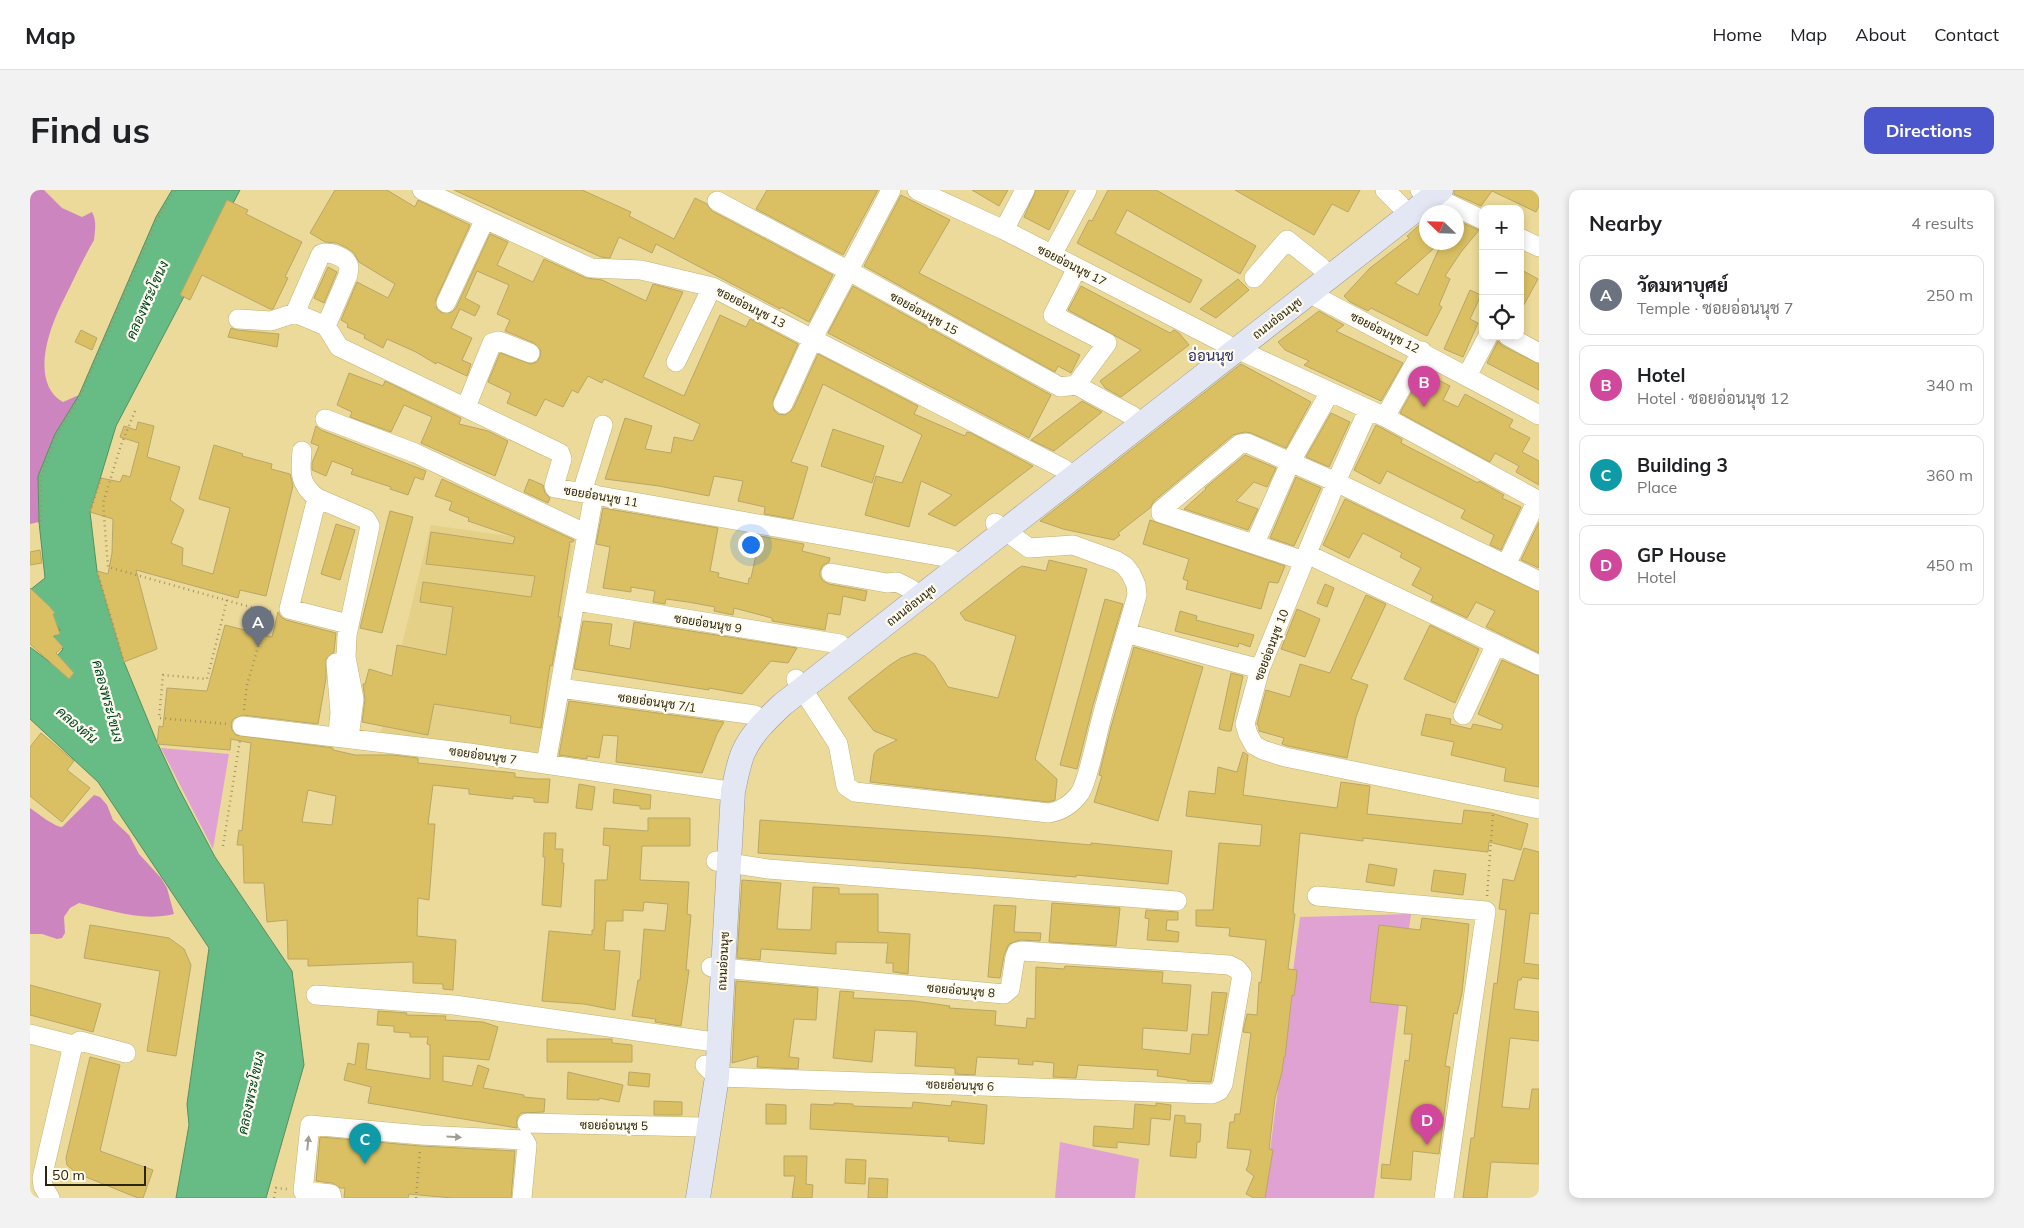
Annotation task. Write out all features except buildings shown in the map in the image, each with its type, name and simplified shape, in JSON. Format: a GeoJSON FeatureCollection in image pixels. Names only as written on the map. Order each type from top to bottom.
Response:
{"type":"FeatureCollection","features":[{"type":"Feature","properties":{"kind":"main road","name":"ถนนอ่อนนุช"},"geometry":{"type":"LineString","coordinates":[[1303,290],[1321,268],[1393,198],[1428,192]]}},
{"type":"Feature","properties":{"kind":"main road","name":"ถนนอ่อนนุช"},"geometry":{"type":"LineString","coordinates":[[698,1198],[711,1071],[722,862],[722,790],[728,758],[732,748],[755,715],[774,696],[799,684],[1428,192]]}},
{"type":"Feature","properties":{"kind":"main road","name":"ถนนอ่อนนุช"},"geometry":{"type":"LineString","coordinates":[[722,862],[733,791],[743,752],[765,722],[799,684],[840,644],[911,588],[950,558],[1000,527],[1064,469],[1133,416],[1232,346]]}},
{"type":"Feature","properties":{"kind":"main road","name":"ถนนอ่อนนุช"},"geometry":{"type":"LineString","coordinates":[[689,1198],[711,1071],[707,1041],[717,967]]}},
{"type":"Feature","properties":{"kind":"street","name":"ซอยอ่อนนุช 13"},"geometry":{"type":"LineString","coordinates":[[422,190],[591,268],[641,270],[712,287],[1064,469]]}},
{"type":"Feature","properties":{"kind":"street"},"geometry":{"type":"LineString","coordinates":[[782,404],[813,338],[891,190]]}},
{"type":"Feature","properties":{"kind":"street","name":"ซอยอ่อนนุช 17"},"geometry":{"type":"LineString","coordinates":[[917,190],[1004,230],[1232,346]]}},
{"type":"Feature","properties":{"kind":"street"},"geometry":{"type":"LineString","coordinates":[[1004,230],[1025,190]]}},
{"type":"Feature","properties":{"kind":"street"},"geometry":{"type":"LineString","coordinates":[[1052,256],[1087,190]]}},
{"type":"Feature","properties":{"kind":"street"},"geometry":{"type":"LineString","coordinates":[[1428,192],[1479,218]]}},
{"type":"Feature","properties":{"kind":"street","name":"ซอยอ่อนนุช 15"},"geometry":{"type":"LineString","coordinates":[[716,201],[850,271],[1060,387],[1076,385],[1133,416]]}},
{"type":"Feature","properties":{"kind":"street"},"geometry":{"type":"LineString","coordinates":[[446,303],[485,219]]}},
{"type":"Feature","properties":{"kind":"street"},"geometry":{"type":"LineString","coordinates":[[1254,278],[1287,240],[1321,268]]}},
{"type":"Feature","properties":{"kind":"street"},"geometry":{"type":"LineString","coordinates":[[1524,240],[1539,247]]}},
{"type":"Feature","properties":{"kind":"street"},"geometry":{"type":"LineString","coordinates":[[238,319],[271,321],[295,312],[326,326],[348,275],[349,266],[346,261],[333,254],[321,254],[295,312]]}},
{"type":"Feature","properties":{"kind":"street"},"geometry":{"type":"LineString","coordinates":[[1076,385],[1107,344],[1053,315],[1077,268]]}},
{"type":"Feature","properties":{"kind":"street"},"geometry":{"type":"LineString","coordinates":[[676,362],[712,287]]}},
{"type":"Feature","properties":{"kind":"street","name":"ซอยอ่อนนุช 12"},"geometry":{"type":"LineString","coordinates":[[1303,290],[1422,351],[1539,415]]}},
{"type":"Feature","properties":{"kind":"street","name":"ซอยอ่อนนุช 11"},"geometry":{"type":"LineString","coordinates":[[326,326],[339,347],[560,453],[562,459],[554,487],[950,558]]}},
{"type":"Feature","properties":{"kind":"street"},"geometry":{"type":"LineString","coordinates":[[1467,376],[1486,340]]}},
{"type":"Feature","properties":{"kind":"street"},"geometry":{"type":"LineString","coordinates":[[1515,340],[1539,353]]}},
{"type":"Feature","properties":{"kind":"street"},"geometry":{"type":"LineString","coordinates":[[466,407],[492,343],[499,341],[530,354]]}},
{"type":"Feature","properties":{"kind":"street"},"geometry":{"type":"LineString","coordinates":[[1232,346],[1376,413],[1538,500],[1506,565]]}},
{"type":"Feature","properties":{"kind":"street","name":"ซอยอ่อนนุช 10"},"geometry":{"type":"LineString","coordinates":[[1422,351],[1376,413],[1336,482],[1260,669],[1246,724],[1248,734],[1254,745],[1285,757],[1539,809]]}},
{"type":"Feature","properties":{"kind":"street"},"geometry":{"type":"LineString","coordinates":[[1255,543],[1290,463],[1330,392]]}},
{"type":"Feature","properties":{"kind":"street"},"geometry":{"type":"LineString","coordinates":[[325,419],[415,453],[587,534]]}},
{"type":"Feature","properties":{"kind":"street"},"geometry":{"type":"LineString","coordinates":[[546,764],[587,534],[588,493],[603,425]]}},
{"type":"Feature","properties":{"kind":"street"},"geometry":{"type":"LineString","coordinates":[[1539,581],[1336,482],[1244,442],[1162,510],[1161,513],[1305,557],[1539,665]]}},
{"type":"Feature","properties":{"kind":"street"},"geometry":{"type":"LineString","coordinates":[[302,451],[300,469],[303,484],[308,491],[317,498],[369,522],[370,526],[342,623],[354,699],[343,737]]}},
{"type":"Feature","properties":{"kind":"street"},"geometry":{"type":"LineString","coordinates":[[317,498],[288,608],[342,623]]}},
{"type":"Feature","properties":{"kind":"street"},"geometry":{"type":"LineString","coordinates":[[799,684],[838,744],[846,786],[855,792],[1048,813],[1059,811],[1069,805],[1080,793],[1137,596],[1136,585],[1125,566],[1072,545],[1029,548],[1000,527]]}},
{"type":"Feature","properties":{"kind":"street"},"geometry":{"type":"LineString","coordinates":[[831,573],[887,583],[897,582],[911,588]]}},
{"type":"Feature","properties":{"kind":"street","name":"ซอยอ่อนนุช 9"},"geometry":{"type":"LineString","coordinates":[[576,602],[840,644]]}},
{"type":"Feature","properties":{"kind":"street"},"geometry":{"type":"LineString","coordinates":[[1126,633],[1260,669]]}},
{"type":"Feature","properties":{"kind":"street"},"geometry":{"type":"LineString","coordinates":[[1463,715],[1496,644]]}},
{"type":"Feature","properties":{"kind":"street","name":"ซอยอ่อนนุช 7/1"},"geometry":{"type":"LineString","coordinates":[[560,688],[755,715]]}},
{"type":"Feature","properties":{"kind":"street","name":"ซอยอ่อนนุช 7"},"geometry":{"type":"LineString","coordinates":[[242,726],[343,737],[546,764],[722,790]]}},
{"type":"Feature","properties":{"kind":"street"},"geometry":{"type":"LineString","coordinates":[[722,862],[778,869],[1177,901]]}},
{"type":"Feature","properties":{"kind":"street"},"geometry":{"type":"LineString","coordinates":[[1317,896],[1486,911],[1444,1198]]}},
{"type":"Feature","properties":{"kind":"street","name":"ซอยอ่อนนุช 8"},"geometry":{"type":"LineString","coordinates":[[717,967],[1004,994],[1010,989],[1014,957],[1018,952],[1022,951],[1229,965],[1237,969],[1242,975],[1223,1084],[1219,1091]]}},
{"type":"Feature","properties":{"kind":"street"},"geometry":{"type":"LineString","coordinates":[[316,995],[454,1005],[707,1041]]}},
{"type":"Feature","properties":{"kind":"street"},"geometry":{"type":"LineString","coordinates":[[30,1034],[72,1045],[80,1041],[126,1053]]}},
{"type":"Feature","properties":{"kind":"street"},"geometry":{"type":"LineString","coordinates":[[50,1198],[43,1186],[42,1178],[72,1045]]}},
{"type":"Feature","properties":{"kind":"street","name":"ซอยอ่อนนุช 6"},"geometry":{"type":"LineString","coordinates":[[711,1071],[1212,1094],[1219,1091]]}},
{"type":"Feature","properties":{"kind":"street","name":"ซอยอ่อนนุช 5"},"geometry":{"type":"LineString","coordinates":[[527,1123],[700,1127]]}},
{"type":"Feature","properties":{"kind":"street"},"geometry":{"type":"LineString","coordinates":[[332,1198],[331,1194],[303,1191],[310,1125],[421,1135],[524,1140],[527,1145],[522,1198]]}},
{"type":"Feature","properties":{"kind":"path"},"geometry":{"type":"LineString","coordinates":[[40,526],[41,476],[58,433],[81,395],[158,218],[175,190]]}},
{"type":"Feature","properties":{"kind":"path"},"geometry":{"type":"LineString","coordinates":[[135,411],[121,445],[103,503],[108,567],[268,612],[288,608]]}},
{"type":"Feature","properties":{"kind":"path"},"geometry":{"type":"LineString","coordinates":[[90,512],[101,478]]}},
{"type":"Feature","properties":{"kind":"path"},"geometry":{"type":"LineString","coordinates":[[96,571],[124,662]]}},
{"type":"Feature","properties":{"kind":"path"},"geometry":{"type":"LineString","coordinates":[[227,600],[207,679],[163,675],[159,718],[242,726]]}},
{"type":"Feature","properties":{"kind":"path"},"geometry":{"type":"LineString","coordinates":[[223,846],[247,685],[268,612]]}},
{"type":"Feature","properties":{"kind":"path"},"geometry":{"type":"LineString","coordinates":[[1486,911],[1494,800]]}},
{"type":"Feature","properties":{"kind":"path"},"geometry":{"type":"LineString","coordinates":[[416,1198],[421,1135]]}},
{"type":"Feature","properties":{"kind":"path"},"geometry":{"type":"LineString","coordinates":[[274,1198],[276,1188],[303,1191]]}},
{"type":"Feature","properties":{"kind":"shaded area"},"geometry":{"type":"Polygon","coordinates":[[[30,190],[44,190],[62,208],[82,217],[92,212],[95,226],[94,240],[58,312],[48,340],[45,369],[47,382],[53,393],[63,402],[79,395],[55,434],[38,476],[39,522],[30,524],[30,190]]]}},
{"type":"Feature","properties":{"kind":"shaded area"},"geometry":{"type":"Polygon","coordinates":[[[431,525],[573,545],[538,757],[380,735],[431,525]]]}},
{"type":"Feature","properties":{"kind":"shaded area"},"geometry":{"type":"Polygon","coordinates":[[[161,748],[229,754],[213,849],[161,748]]]}},
{"type":"Feature","properties":{"kind":"shaded area"},"geometry":{"type":"Polygon","coordinates":[[[94,795],[100,797],[107,805],[113,820],[129,835],[139,854],[161,878],[167,888],[174,914],[150,917],[138,916],[79,903],[70,908],[64,917],[65,933],[62,938],[57,939],[42,934],[30,934],[30,808],[62,827],[94,795]]]}},
{"type":"Feature","properties":{"kind":"shaded area"},"geometry":{"type":"Polygon","coordinates":[[[1411,914],[1374,1198],[1264,1198],[1300,917],[1411,914]]]}},
{"type":"Feature","properties":{"kind":"shaded area"},"geometry":{"type":"Polygon","coordinates":[[[1060,1142],[1139,1159],[1135,1198],[1055,1198],[1060,1142]]]}},
{"type":"Feature","properties":{"kind":"water"},"geometry":{"type":"Polygon","coordinates":[[[172,190],[240,190],[116,426],[90,512],[97,571],[124,662],[156,740],[178,787],[215,857],[292,971],[304,1065],[266,1198],[176,1198],[189,1125],[187,1104],[209,948],[98,782],[30,719],[30,647],[51,663],[63,649],[53,638],[60,630],[30,590],[45,578],[39,522],[38,476],[55,434],[79,395],[156,217],[172,190]]]}},
{"type":"Feature","properties":{"kind":"place","name":"Hotel"},"geometry":{"type":"Point","coordinates":[1424,407]}},
{"type":"Feature","properties":{"kind":"place","name":"วัดมหาบุศย์"},"geometry":{"type":"Point","coordinates":[258,647]}},
{"type":"Feature","properties":{"kind":"place","name":"GP House"},"geometry":{"type":"Point","coordinates":[1427,1145]}},
{"type":"Feature","properties":{"kind":"place","name":"Building 3"},"geometry":{"type":"Point","coordinates":[365,1164]}},
{"type":"Feature","properties":{"kind":"district","name":"อ่อนนุช"},"geometry":{"type":"Point","coordinates":[1211,355]}},
{"type":"Feature","properties":{"kind":"water label","name":"คลองพระโขนง"},"geometry":{"type":"Point","coordinates":[147,300]}},
{"type":"Feature","properties":{"kind":"water label","name":"คลองพระโขนง"},"geometry":{"type":"Point","coordinates":[108,701]}},
{"type":"Feature","properties":{"kind":"water label","name":"คลองตัน"},"geometry":{"type":"Point","coordinates":[77,725]}},
{"type":"Feature","properties":{"kind":"water label","name":"คลองพระโขนง"},"geometry":{"type":"Point","coordinates":[251,1093]}}]}
